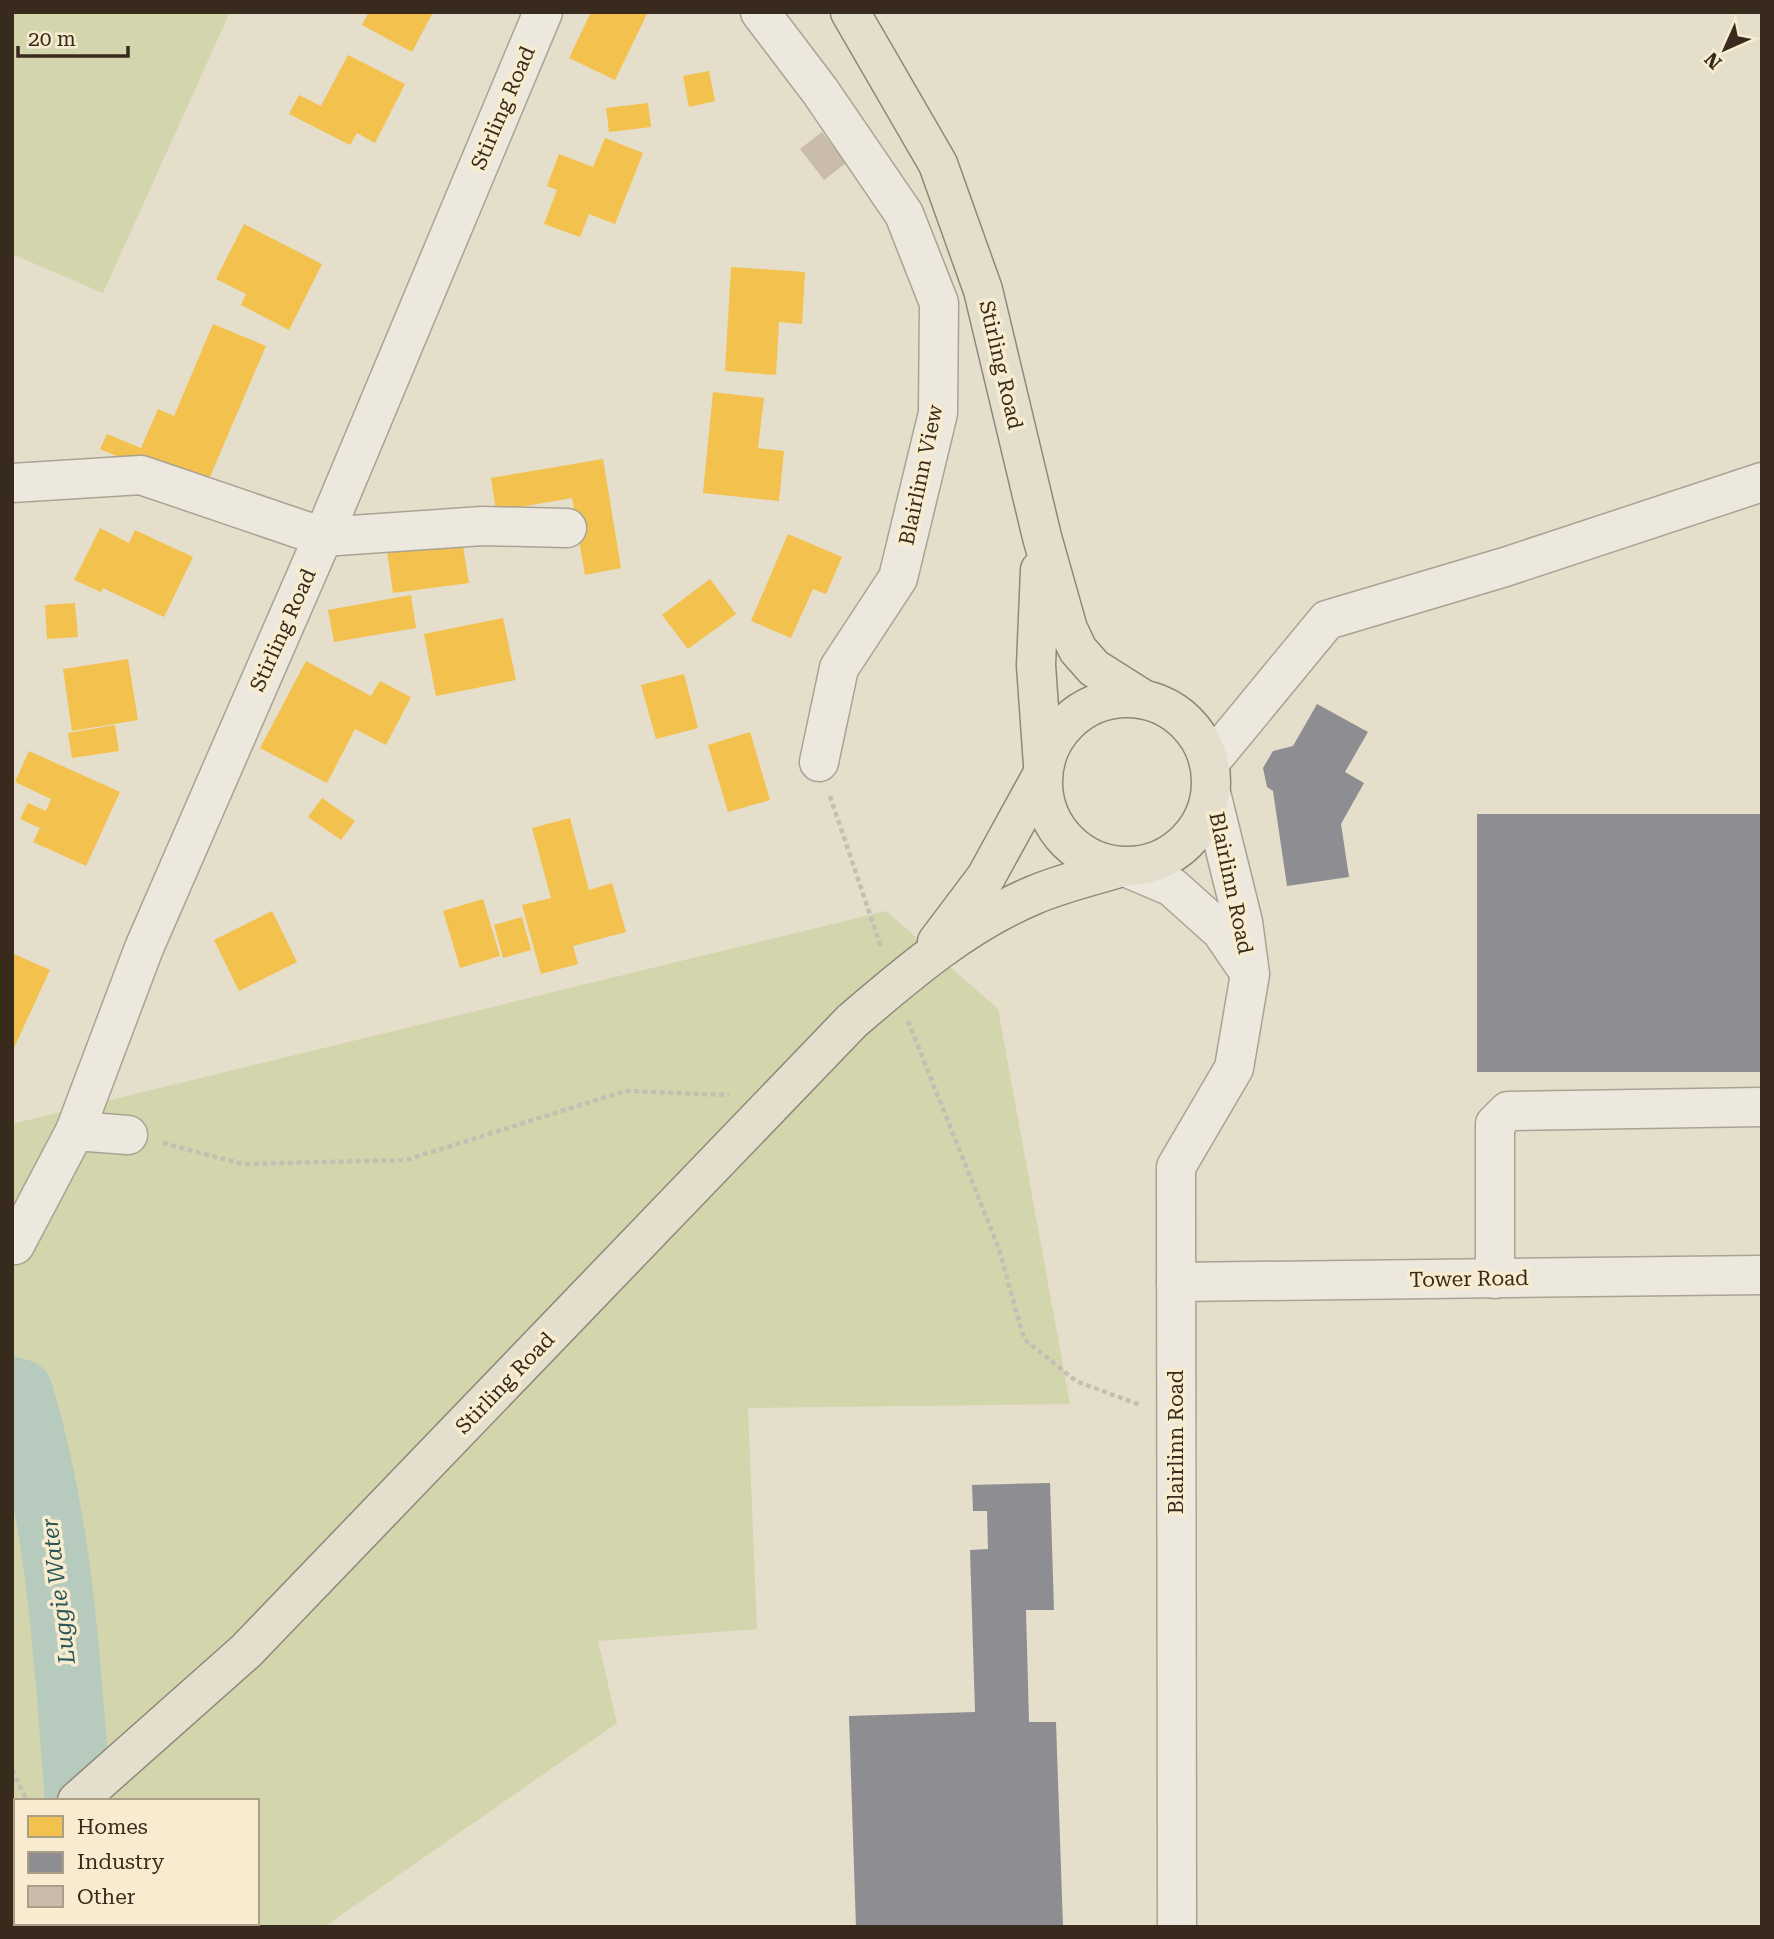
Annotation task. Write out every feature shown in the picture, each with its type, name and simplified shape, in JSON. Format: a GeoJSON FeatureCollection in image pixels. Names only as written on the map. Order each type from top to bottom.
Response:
{"type":"FeatureCollection","features":[{"type":"Feature","properties":{"kind":"main road","name":"Stirling Road"},"geometry":{"type":"LineString","coordinates":[[850,12],[938,164],[983,290],[1042,537],[1068,628],[1078,650],[1094,668],[1143,699]]}},
{"type":"Feature","properties":{"kind":"main road","name":"Stirling Road"},"geometry":{"type":"LineString","coordinates":[[926,958],[986,877],[1043,773],[1036,665],[1042,537]]}},
{"type":"Feature","properties":{"kind":"main road"},"geometry":{"type":"LineString","coordinates":[[1112,699],[1143,699],[1172,710],[1197,734],[1211,778],[1200,825],[1179,849],[1150,864],[1123,867],[1093,859],[1062,837],[1049,815],[1043,773],[1046,756],[1061,729],[1081,711],[1112,699]]}},
{"type":"Feature","properties":{"kind":"main road","name":"Stirling Road"},"geometry":{"type":"LineString","coordinates":[[80,1799],[246,1651],[852,1021],[926,958],[1035,895],[1123,867]]}},
{"type":"Feature","properties":{"kind":"street","name":"Stirling Road"},"geometry":{"type":"LineString","coordinates":[[15,1245],[75,1131],[144,948],[323,537],[542,12]]}},
{"type":"Feature","properties":{"kind":"street","name":"Blairlinn View"},"geometry":{"type":"LineString","coordinates":[[760,12],[820,91],[904,214],[939,303],[938,413],[898,578],[839,668],[819,762]]}},
{"type":"Feature","properties":{"kind":"street"},"geometry":{"type":"LineString","coordinates":[[12,482],[141,475],[323,537],[482,526],[568,528]]}},
{"type":"Feature","properties":{"kind":"street"},"geometry":{"type":"LineString","coordinates":[[1211,778],[1327,620],[1505,568],[1762,482]]}},
{"type":"Feature","properties":{"kind":"street","name":"Blairlinn Road"},"geometry":{"type":"LineString","coordinates":[[1177,1927],[1176,1167],[1234,1068],[1250,974],[1243,922],[1211,778]]}},
{"type":"Feature","properties":{"kind":"street","name":"Blairlinn Road"},"geometry":{"type":"LineString","coordinates":[[1123,867],[1172,887],[1221,931],[1250,974]]}},
{"type":"Feature","properties":{"kind":"street"},"geometry":{"type":"LineString","coordinates":[[1495,1279],[1495,1124],[1508,1111],[1762,1107]]}},
{"type":"Feature","properties":{"kind":"street"},"geometry":{"type":"LineString","coordinates":[[75,1131],[128,1135]]}},
{"type":"Feature","properties":{"kind":"street","name":"Tower Road"},"geometry":{"type":"LineString","coordinates":[[1176,1282],[1762,1275]]}},
{"type":"Feature","properties":{"kind":"path"},"geometry":{"type":"LineString","coordinates":[[819,762],[894,985],[999,1249],[1024,1339],[1076,1381],[1177,1419]]}},
{"type":"Feature","properties":{"kind":"path"},"geometry":{"type":"LineString","coordinates":[[128,1135],[243,1164],[407,1160],[625,1091],[780,1098]]}},
{"type":"Feature","properties":{"kind":"path"},"geometry":{"type":"LineString","coordinates":[[12,1770],[26,1799]]}},
{"type":"Feature","properties":{"kind":"green space"},"geometry":{"type":"Polygon","coordinates":[[[12,12],[230,12],[103,293],[12,254],[12,12]]]}},
{"type":"Feature","properties":{"kind":"green space"},"geometry":{"type":"Polygon","coordinates":[[[886,911],[998,1009],[1070,1404],[748,1408],[757,1629],[598,1641],[617,1723],[324,1927],[12,1927],[12,1124],[886,911]]]}},
{"type":"Feature","properties":{"kind":"building: Homes"},"geometry":{"type":"Polygon","coordinates":[[[369,12],[433,12],[412,52],[362,25],[369,12]]]}},
{"type":"Feature","properties":{"kind":"building: Homes"},"geometry":{"type":"Polygon","coordinates":[[[591,12],[648,12],[615,80],[569,58],[591,12]]]}},
{"type":"Feature","properties":{"kind":"building: Homes"},"geometry":{"type":"Polygon","coordinates":[[[348,55],[405,84],[375,143],[357,133],[350,145],[289,114],[299,95],[321,106],[348,55]]]}},
{"type":"Feature","properties":{"kind":"building: Homes"},"geometry":{"type":"Polygon","coordinates":[[[709,71],[715,101],[689,107],[683,76],[709,71]]]}},
{"type":"Feature","properties":{"kind":"building: Homes"},"geometry":{"type":"Polygon","coordinates":[[[648,103],[651,127],[609,132],[606,108],[648,103]]]}},
{"type":"Feature","properties":{"kind":"building: Homes"},"geometry":{"type":"Polygon","coordinates":[[[605,138],[643,153],[615,224],[589,214],[580,237],[544,224],[557,190],[547,186],[559,154],[593,167],[605,138]]]}},
{"type":"Feature","properties":{"kind":"building: Homes"},"geometry":{"type":"Polygon","coordinates":[[[244,224],[322,264],[289,330],[241,305],[246,294],[216,279],[244,224]]]}},
{"type":"Feature","properties":{"kind":"building: Homes"},"geometry":{"type":"Polygon","coordinates":[[[731,267],[805,272],[802,324],[779,322],[776,375],[725,371],[731,267]]]}},
{"type":"Feature","properties":{"kind":"building: Homes"},"geometry":{"type":"Polygon","coordinates":[[[213,324],[266,346],[203,493],[100,449],[107,434],[141,448],[158,409],[174,416],[213,324]]]}},
{"type":"Feature","properties":{"kind":"building: Homes"},"geometry":{"type":"Polygon","coordinates":[[[713,392],[764,398],[758,448],[784,451],[779,501],[703,493],[713,392]]]}},
{"type":"Feature","properties":{"kind":"building: Homes"},"geometry":{"type":"Polygon","coordinates":[[[603,459],[621,568],[585,575],[572,498],[496,511],[491,478],[603,459]]]}},
{"type":"Feature","properties":{"kind":"building: Homes"},"geometry":{"type":"Polygon","coordinates":[[[100,528],[129,543],[135,530],[193,557],[164,617],[103,588],[101,592],[74,580],[100,528]]]}},
{"type":"Feature","properties":{"kind":"building: Homes"},"geometry":{"type":"Polygon","coordinates":[[[461,534],[469,583],[393,593],[386,544],[461,534]]]}},
{"type":"Feature","properties":{"kind":"building: Homes"},"geometry":{"type":"Polygon","coordinates":[[[788,534],[842,557],[826,594],[813,589],[791,638],[751,621],[788,534]]]}},
{"type":"Feature","properties":{"kind":"building: Homes"},"geometry":{"type":"Polygon","coordinates":[[[710,579],[736,614],[688,649],[662,615],[710,579]]]}},
{"type":"Feature","properties":{"kind":"building: Homes"},"geometry":{"type":"Polygon","coordinates":[[[411,595],[416,628],[334,642],[328,610],[411,595]]]}},
{"type":"Feature","properties":{"kind":"building: Homes"},"geometry":{"type":"Polygon","coordinates":[[[75,603],[78,637],[47,639],[45,605],[75,603]]]}},
{"type":"Feature","properties":{"kind":"building: Homes"},"geometry":{"type":"Polygon","coordinates":[[[503,618],[516,680],[436,696],[424,634],[503,618]]]}},
{"type":"Feature","properties":{"kind":"building: Homes"},"geometry":{"type":"Polygon","coordinates":[[[128,659],[138,720],[72,731],[63,669],[128,659]]]}},
{"type":"Feature","properties":{"kind":"building: Homes"},"geometry":{"type":"Polygon","coordinates":[[[306,661],[371,696],[380,681],[411,697],[386,745],[355,729],[327,783],[260,748],[306,661]]]}},
{"type":"Feature","properties":{"kind":"building: Homes"},"geometry":{"type":"Polygon","coordinates":[[[684,674],[698,728],[656,739],[641,685],[684,674]]]}},
{"type":"Feature","properties":{"kind":"building: Homes"},"geometry":{"type":"Polygon","coordinates":[[[115,725],[119,751],[72,758],[68,733],[115,725]]]}},
{"type":"Feature","properties":{"kind":"building: Homes"},"geometry":{"type":"Polygon","coordinates":[[[750,732],[770,800],[728,812],[708,745],[750,732]]]}},
{"type":"Feature","properties":{"kind":"building: Homes"},"geometry":{"type":"Polygon","coordinates":[[[29,751],[120,792],[86,866],[33,842],[40,828],[20,819],[28,803],[46,811],[51,799],[15,782],[29,751]]]}},
{"type":"Feature","properties":{"kind":"building: Homes"},"geometry":{"type":"Polygon","coordinates":[[[322,798],[355,821],[341,840],[308,817],[322,798]]]}},
{"type":"Feature","properties":{"kind":"building: Homes"},"geometry":{"type":"Polygon","coordinates":[[[570,818],[589,890],[612,883],[626,932],[573,946],[578,964],[541,974],[522,905],[551,898],[532,828],[570,818]]]}},
{"type":"Feature","properties":{"kind":"building: Homes"},"geometry":{"type":"Polygon","coordinates":[[[483,899],[500,956],[460,968],[443,911],[483,899]]]}},
{"type":"Feature","properties":{"kind":"building: Homes"},"geometry":{"type":"Polygon","coordinates":[[[272,911],[297,962],[239,991],[214,940],[272,911]]]}},
{"type":"Feature","properties":{"kind":"building: Homes"},"geometry":{"type":"Polygon","coordinates":[[[522,917],[531,950],[503,958],[494,925],[522,917]]]}},
{"type":"Feature","properties":{"kind":"building: Homes"},"geometry":{"type":"Polygon","coordinates":[[[12,953],[50,970],[12,1052],[12,953]]]}},
{"type":"Feature","properties":{"kind":"building: Industry"},"geometry":{"type":"Polygon","coordinates":[[[1317,704],[1368,732],[1345,772],[1364,783],[1341,824],[1349,877],[1287,886],[1273,791],[1267,787],[1263,768],[1273,751],[1293,746],[1317,704]]]}},
{"type":"Feature","properties":{"kind":"building: Industry"},"geometry":{"type":"Polygon","coordinates":[[[1477,814],[1762,814],[1762,1072],[1477,1072],[1477,814]]]}},
{"type":"Feature","properties":{"kind":"building: Industry"},"geometry":{"type":"Polygon","coordinates":[[[1050,1483],[1054,1610],[1026,1610],[1029,1722],[1056,1722],[1063,1927],[856,1927],[849,1716],[975,1712],[970,1550],[988,1549],[987,1511],[973,1511],[972,1485],[1050,1483]]]}},
{"type":"Feature","properties":{"kind":"building: Other"},"geometry":{"type":"Polygon","coordinates":[[[822,132],[846,163],[824,180],[800,149],[822,132]]]}},
{"type":"Feature","properties":{"kind":"waterway","name":"Luggie Water"},"geometry":{"type":"LineString","coordinates":[[12,1390],[20,1392],[45,1494],[66,1645],[78,1799]]}}]}
